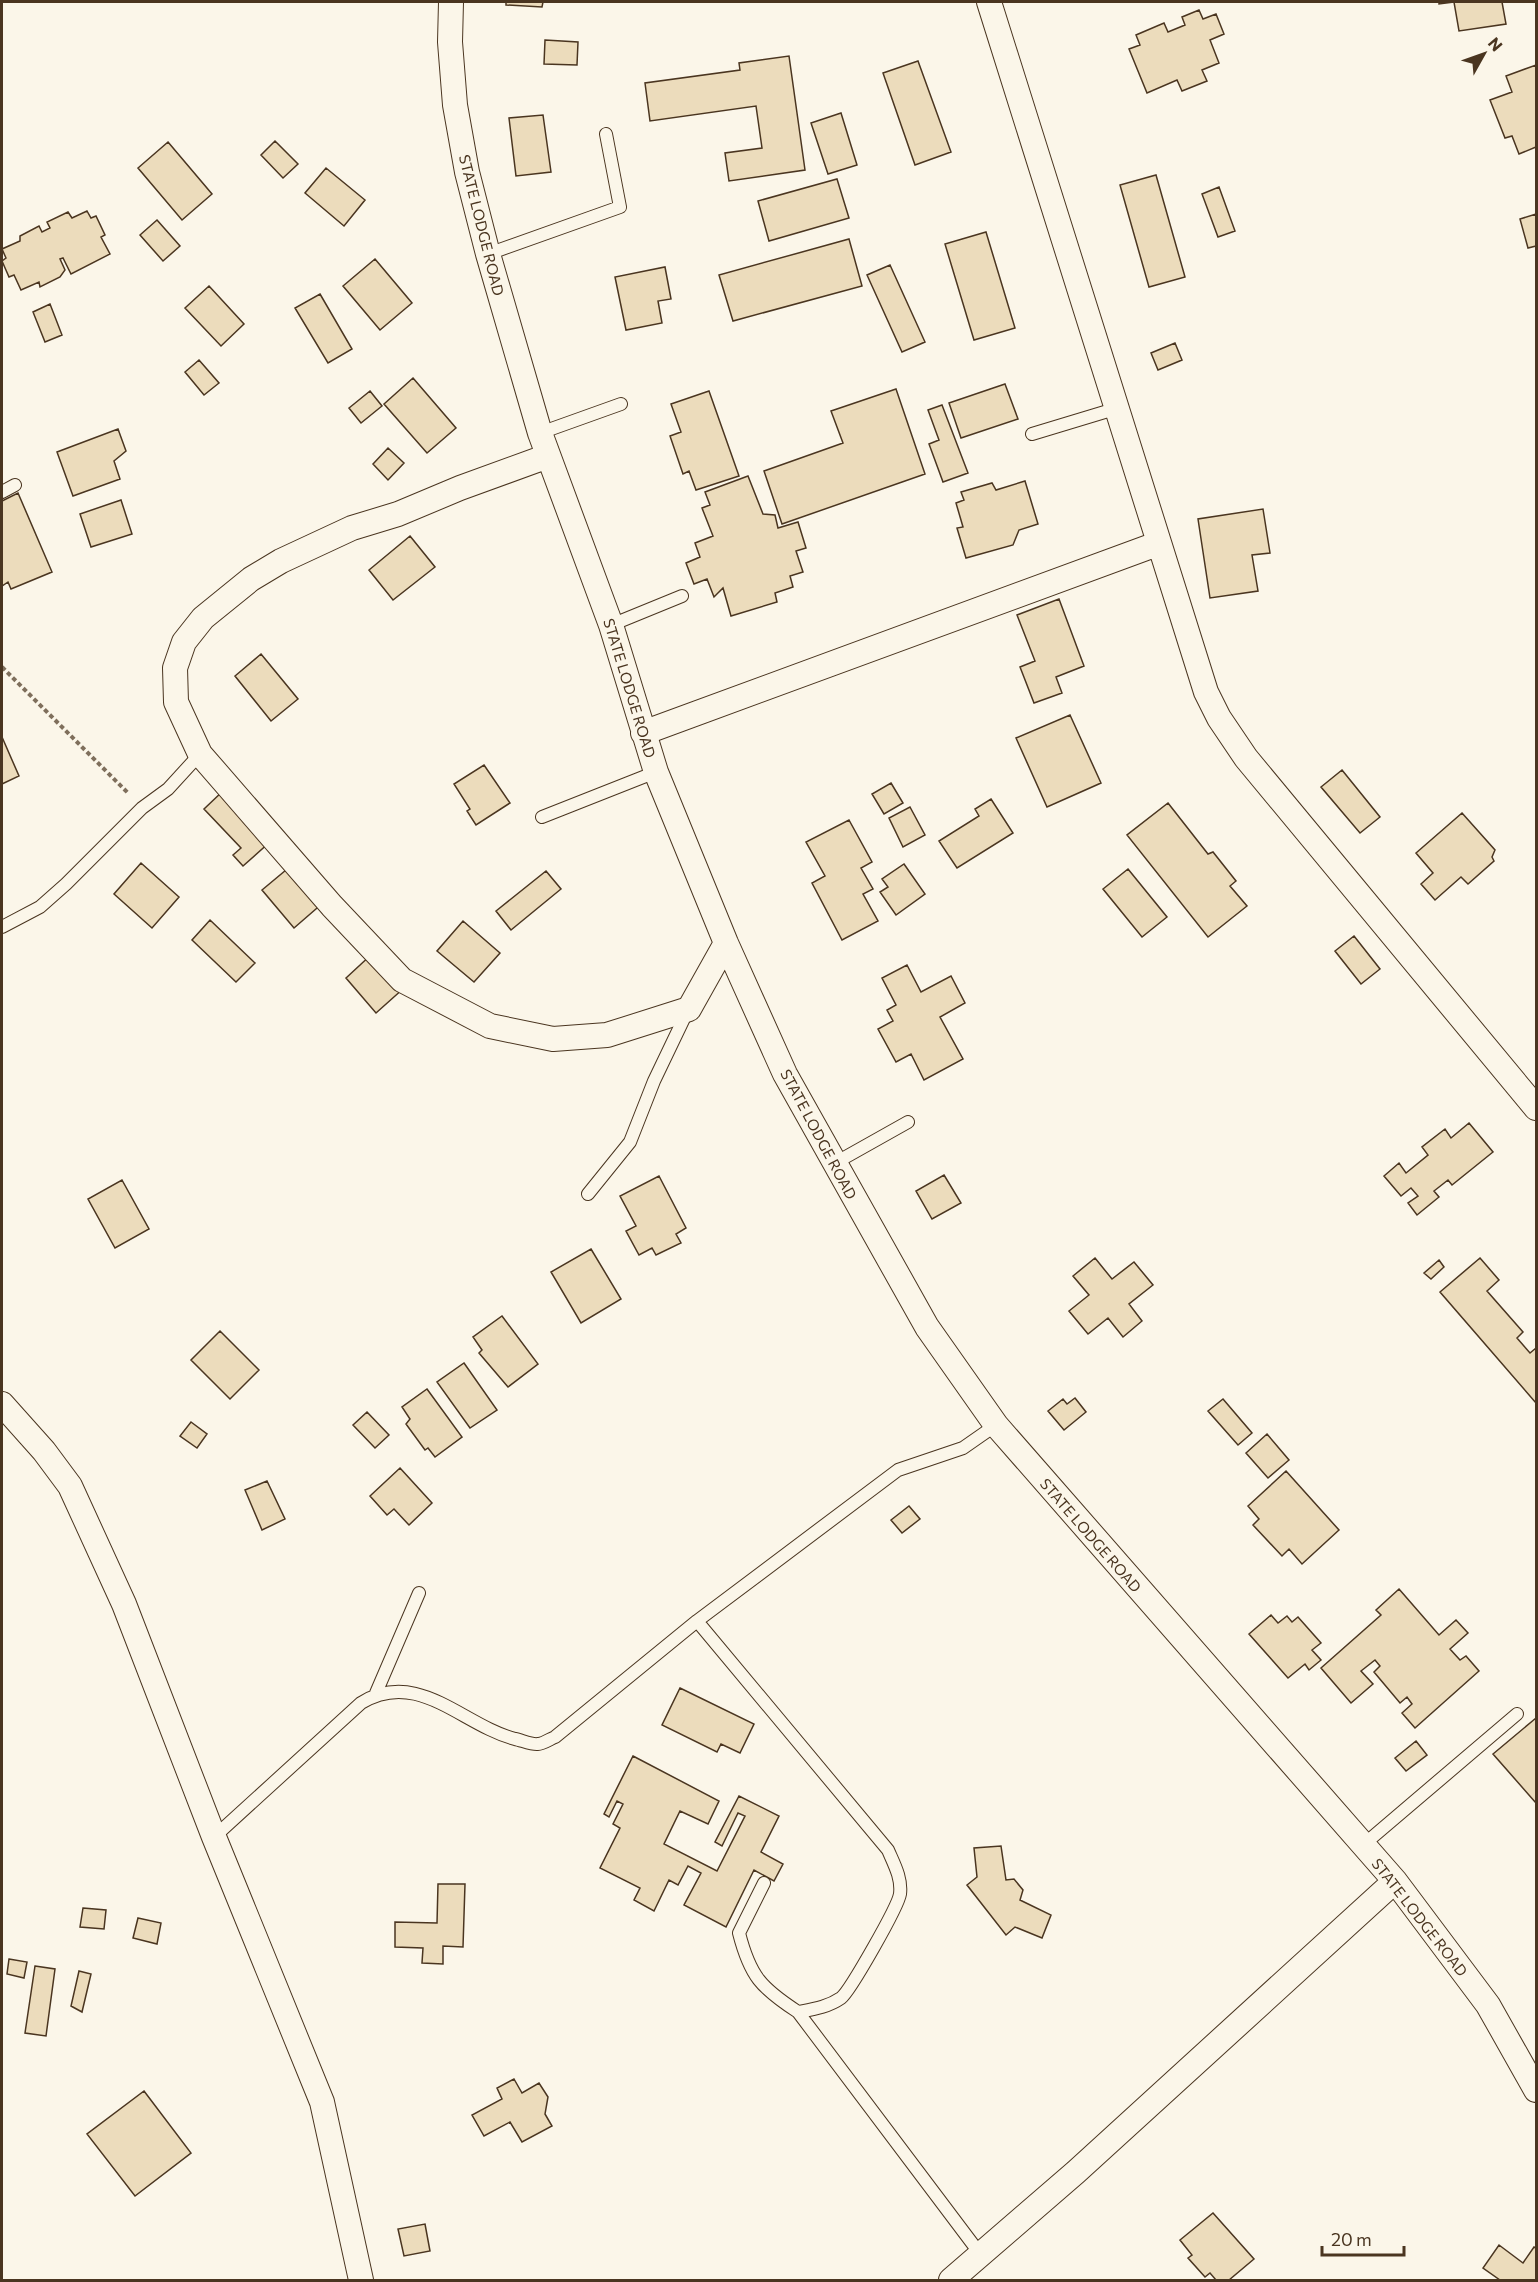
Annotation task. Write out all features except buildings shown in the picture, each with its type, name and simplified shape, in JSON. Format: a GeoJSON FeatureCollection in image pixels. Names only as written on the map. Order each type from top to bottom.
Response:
{"type":"FeatureCollection","features":[{"type":"Feature","properties":{"kind":"street","name":"STATE LODGE ROAD"},"geometry":{"type":"LineString","coordinates":[[451,2],[450,42],[455,105],[467,172],[488,254],[544,444],[611,625],[656,772],[726,943],[785,1074],[927,1326],[996,1425],[1395,1881],[1488,2006],[1536,2090]]}},
{"type":"Feature","properties":{"kind":"street"},"geometry":{"type":"LineString","coordinates":[[989,2],[1118,408],[1157,544],[1206,692],[1224,726],[1246,758],[1536,1108]]}},
{"type":"Feature","properties":{"kind":"street"},"geometry":{"type":"LineString","coordinates":[[544,444],[460,488],[398,514],[352,528],[281,561],[251,579],[202,618],[184,642],[175,668],[176,702],[200,754],[332,906],[402,980],[490,1026],[553,1040],[607,1035],[689,1009],[726,943]]}},
{"type":"Feature","properties":{"kind":"street"},"geometry":{"type":"LineString","coordinates":[[644,733],[1157,544]]}},
{"type":"Feature","properties":{"kind":"street"},"geometry":{"type":"LineString","coordinates":[[2,1404],[44,1450],[70,1486],[123,1604],[214,1837],[322,2102],[361,2280]]}},
{"type":"Feature","properties":{"kind":"street"},"geometry":{"type":"LineString","coordinates":[[951,2280],[1076,2172],[1395,1881]]}},
{"type":"Feature","properties":{"kind":"lane"},"geometry":{"type":"LineString","coordinates":[[488,254],[620,207],[606,134]]}},
{"type":"Feature","properties":{"kind":"lane"},"geometry":{"type":"LineString","coordinates":[[544,444],[621,404]]}},
{"type":"Feature","properties":{"kind":"lane"},"geometry":{"type":"LineString","coordinates":[[1032,434],[1118,408]]}},
{"type":"Feature","properties":{"kind":"lane"},"geometry":{"type":"LineString","coordinates":[[2,492],[15,485]]}},
{"type":"Feature","properties":{"kind":"lane"},"geometry":{"type":"LineString","coordinates":[[611,625],[682,596]]}},
{"type":"Feature","properties":{"kind":"lane"},"geometry":{"type":"LineString","coordinates":[[2,927],[40,907],[142,808],[168,789],[200,754]]}},
{"type":"Feature","properties":{"kind":"lane"},"geometry":{"type":"LineString","coordinates":[[542,818],[656,772]]}},
{"type":"Feature","properties":{"kind":"lane"},"geometry":{"type":"LineString","coordinates":[[588,1194],[630,1142],[654,1081],[689,1009]]}},
{"type":"Feature","properties":{"kind":"lane"},"geometry":{"type":"LineString","coordinates":[[835,1163],[908,1122]]}},
{"type":"Feature","properties":{"kind":"lane"},"geometry":{"type":"LineString","coordinates":[[214,1837],[361,1703],[376,1693],[417,1692],[505,1736],[538,1744],[555,1737],[697,1621],[898,1470],[963,1448],[996,1425]]}},
{"type":"Feature","properties":{"kind":"lane"},"geometry":{"type":"LineString","coordinates":[[376,1693],[419,1593]]}},
{"type":"Feature","properties":{"kind":"lane"},"geometry":{"type":"LineString","coordinates":[[697,1621],[888,1850],[898,1871],[900,1894],[892,1914],[844,1996],[824,2007],[798,2012]]}},
{"type":"Feature","properties":{"kind":"lane"},"geometry":{"type":"LineString","coordinates":[[1362,1846],[1517,1714]]}},
{"type":"Feature","properties":{"kind":"lane"},"geometry":{"type":"LineString","coordinates":[[764,1883],[739,1933],[753,1975],[777,1999],[798,2012],[981,2255]]}},
{"type":"Feature","properties":{"kind":"path"},"geometry":{"type":"LineString","coordinates":[[2,667],[142,808]]}}]}
